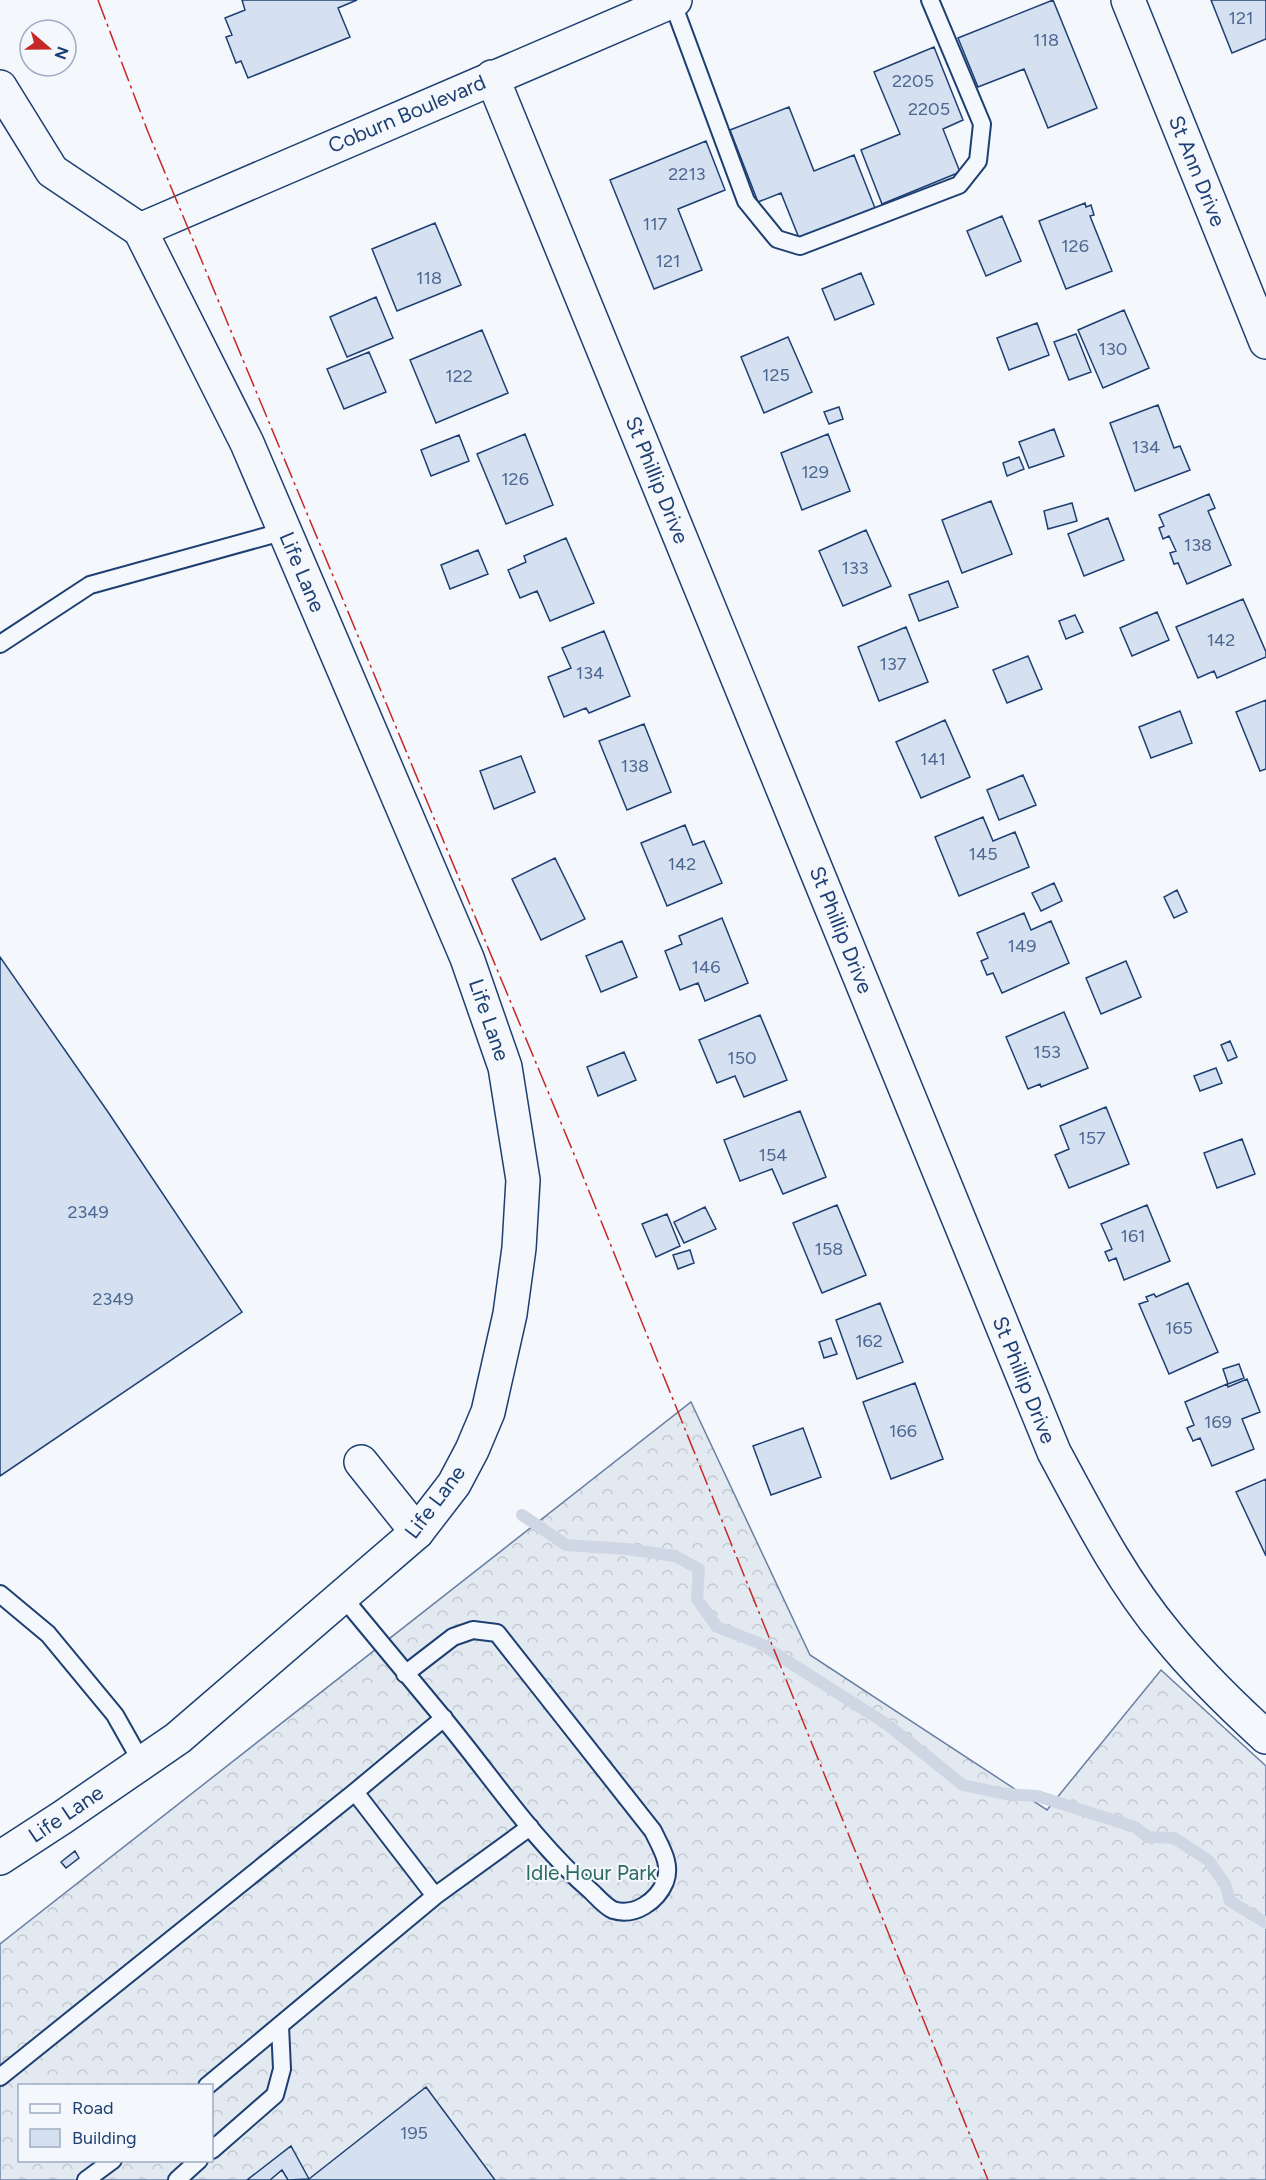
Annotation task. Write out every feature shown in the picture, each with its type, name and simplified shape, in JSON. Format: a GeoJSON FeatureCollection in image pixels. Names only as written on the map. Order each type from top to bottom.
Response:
{"type":"FeatureCollection","features":[{"type":"Feature","properties":{"kind":"street","name":"St Ann Drive"},"geometry":{"type":"LineString","coordinates":[[1128,0],[1266,342]]}},
{"type":"Feature","properties":{"kind":"street","name":"Coburn Boulevard"},"geometry":{"type":"LineString","coordinates":[[140,230],[492,77],[674,1]]}},
{"type":"Feature","properties":{"kind":"street","name":"St Phillip Drive"},"geometry":{"type":"LineString","coordinates":[[492,77],[1054,1452],[1107,1550],[1166,1634],[1202,1675],[1266,1737]]}},
{"type":"Feature","properties":{"kind":"street","name":"Life Lane"},"geometry":{"type":"LineString","coordinates":[[0,1858],[178,1738],[417,1532],[454,1484],[488,1412],[510,1314],[519,1248],[523,1180],[505,1067],[467,958],[247,443],[140,230],[52,171],[2,96]]}},
{"type":"Feature","properties":{"kind":"street"},"geometry":{"type":"LineString","coordinates":[[361,1462],[417,1532]]}},
{"type":"Feature","properties":{"kind":"lane"},"geometry":{"type":"LineString","coordinates":[[674,1],[746,201],[777,239],[800,246],[959,185],[978,161],[982,124],[930,0]]}},
{"type":"Feature","properties":{"kind":"lane"},"geometry":{"type":"LineString","coordinates":[[0,644],[90,585],[285,531]]}},
{"type":"Feature","properties":{"kind":"lane"},"geometry":{"type":"LineString","coordinates":[[0,1594],[48,1634],[115,1715],[142,1763]]}},
{"type":"Feature","properties":{"kind":"lane"},"geometry":{"type":"LineString","coordinates":[[342,1596],[405,1674],[444,1718],[530,1827],[572,1875],[612,1910],[628,1911],[647,1905],[661,1892],[668,1875],[666,1857],[653,1831],[497,1633],[473,1630],[453,1637],[405,1674]]}},
{"type":"Feature","properties":{"kind":"lane"},"geometry":{"type":"LineString","coordinates":[[0,2077],[444,1718]]}},
{"type":"Feature","properties":{"kind":"lane"},"geometry":{"type":"LineString","coordinates":[[355,1792],[435,1896]]}},
{"type":"Feature","properties":{"kind":"lane"},"geometry":{"type":"LineString","coordinates":[[208,2084],[435,1896],[530,1827]]}},
{"type":"Feature","properties":{"kind":"lane"},"geometry":{"type":"LineString","coordinates":[[213,2149],[275,2095],[282,2069],[280,2026]]}},
{"type":"Feature","properties":{"kind":"lane"},"geometry":{"type":"LineString","coordinates":[[86,2180],[110,2162]]}},
{"type":"Feature","properties":{"kind":"lane"},"geometry":{"type":"LineString","coordinates":[[177,2180],[197,2162]]}},
{"type":"Feature","properties":{"kind":"green space","name":"Idle Hour Park"},"geometry":{"type":"Polygon","coordinates":[[[691,1402],[810,1655],[1047,1810],[1161,1670],[1266,1766],[1266,2180],[0,2180],[0,1944],[691,1402]]]}},
{"type":"Feature","properties":{"kind":"building"},"geometry":{"type":"Polygon","coordinates":[[[242,0],[357,0],[338,8],[350,37],[248,78],[241,61],[236,63],[226,37],[232,35],[225,18],[245,10],[242,0]]]}},
{"type":"Feature","properties":{"kind":"building"},"geometry":{"type":"Polygon","coordinates":[[[1053,0],[1097,108],[1048,128],[1024,69],[978,87],[958,38],[1053,0]]]}},
{"type":"Feature","properties":{"kind":"building"},"geometry":{"type":"Polygon","coordinates":[[[1211,0],[1266,0],[1266,39],[1232,53],[1211,0]]]}},
{"type":"Feature","properties":{"kind":"building"},"geometry":{"type":"Polygon","coordinates":[[[934,47],[963,120],[943,129],[960,172],[882,204],[861,150],[900,134],[874,72],[934,47]]]}},
{"type":"Feature","properties":{"kind":"building"},"geometry":{"type":"Polygon","coordinates":[[[789,107],[814,171],[854,155],[875,208],[799,238],[781,193],[758,202],[730,130],[789,107]]]}},
{"type":"Feature","properties":{"kind":"building"},"geometry":{"type":"Polygon","coordinates":[[[706,141],[725,190],[678,209],[702,270],[654,289],[610,180],[706,141]]]}},
{"type":"Feature","properties":{"kind":"building"},"geometry":{"type":"Polygon","coordinates":[[[1085,203],[1086,207],[1091,205],[1094,215],[1090,216],[1112,271],[1066,289],[1039,221],[1085,203]]]}},
{"type":"Feature","properties":{"kind":"building"},"geometry":{"type":"Polygon","coordinates":[[[1002,216],[1021,261],[986,276],[967,231],[1002,216]]]}},
{"type":"Feature","properties":{"kind":"building"},"geometry":{"type":"Polygon","coordinates":[[[435,223],[461,285],[397,311],[372,249],[435,223]]]}},
{"type":"Feature","properties":{"kind":"building"},"geometry":{"type":"Polygon","coordinates":[[[861,273],[874,304],[835,320],[822,289],[861,273]]]}},
{"type":"Feature","properties":{"kind":"building"},"geometry":{"type":"Polygon","coordinates":[[[376,297],[393,338],[347,357],[330,317],[376,297]]]}},
{"type":"Feature","properties":{"kind":"building"},"geometry":{"type":"Polygon","coordinates":[[[1124,310],[1149,368],[1103,388],[1078,330],[1124,310]]]}},
{"type":"Feature","properties":{"kind":"building"},"geometry":{"type":"Polygon","coordinates":[[[1037,323],[1049,355],[1009,370],[997,338],[1037,323]]]}},
{"type":"Feature","properties":{"kind":"building"},"geometry":{"type":"Polygon","coordinates":[[[482,330],[508,393],[436,423],[410,360],[482,330]]]}},
{"type":"Feature","properties":{"kind":"building"},"geometry":{"type":"Polygon","coordinates":[[[1076,334],[1091,372],[1069,380],[1054,342],[1076,334]]]}},
{"type":"Feature","properties":{"kind":"building"},"geometry":{"type":"Polygon","coordinates":[[[788,337],[812,392],[764,413],[741,357],[788,337]]]}},
{"type":"Feature","properties":{"kind":"building"},"geometry":{"type":"Polygon","coordinates":[[[369,352],[386,392],[344,409],[327,369],[369,352]]]}},
{"type":"Feature","properties":{"kind":"building"},"geometry":{"type":"Polygon","coordinates":[[[1158,405],[1174,448],[1180,446],[1190,470],[1135,491],[1110,423],[1158,405]]]}},
{"type":"Feature","properties":{"kind":"building"},"geometry":{"type":"Polygon","coordinates":[[[839,407],[843,419],[829,424],[824,412],[839,407]]]}},
{"type":"Feature","properties":{"kind":"building"},"geometry":{"type":"Polygon","coordinates":[[[1054,429],[1064,456],[1029,468],[1019,442],[1054,429]]]}},
{"type":"Feature","properties":{"kind":"building"},"geometry":{"type":"Polygon","coordinates":[[[525,434],[553,505],[506,524],[477,454],[525,434]]]}},
{"type":"Feature","properties":{"kind":"building"},"geometry":{"type":"Polygon","coordinates":[[[828,434],[850,491],[802,510],[781,453],[828,434]]]}},
{"type":"Feature","properties":{"kind":"building"},"geometry":{"type":"Polygon","coordinates":[[[459,435],[469,461],[431,476],[421,450],[459,435]]]}},
{"type":"Feature","properties":{"kind":"building"},"geometry":{"type":"Polygon","coordinates":[[[1019,457],[1024,469],[1007,476],[1003,463],[1019,457]]]}},
{"type":"Feature","properties":{"kind":"building"},"geometry":{"type":"Polygon","coordinates":[[[1209,494],[1215,508],[1208,511],[1231,565],[1187,584],[1178,563],[1174,564],[1170,553],[1176,551],[1169,536],[1163,539],[1159,528],[1164,526],[1159,515],[1209,494]]]}},
{"type":"Feature","properties":{"kind":"building"},"geometry":{"type":"Polygon","coordinates":[[[991,501],[1012,554],[962,573],[942,520],[991,501]]]}},
{"type":"Feature","properties":{"kind":"building"},"geometry":{"type":"Polygon","coordinates":[[[1072,503],[1077,521],[1048,529],[1044,511],[1072,503]]]}},
{"type":"Feature","properties":{"kind":"building"},"geometry":{"type":"Polygon","coordinates":[[[1108,518],[1124,560],[1084,576],[1068,534],[1108,518]]]}},
{"type":"Feature","properties":{"kind":"building"},"geometry":{"type":"Polygon","coordinates":[[[866,530],[891,586],[843,606],[819,551],[866,530]]]}},
{"type":"Feature","properties":{"kind":"building"},"geometry":{"type":"Polygon","coordinates":[[[566,538],[594,603],[550,621],[537,591],[520,598],[508,570],[526,562],[524,556],[566,538]]]}},
{"type":"Feature","properties":{"kind":"building"},"geometry":{"type":"Polygon","coordinates":[[[478,550],[488,574],[450,589],[441,565],[478,550]]]}},
{"type":"Feature","properties":{"kind":"building"},"geometry":{"type":"Polygon","coordinates":[[[948,581],[958,607],[919,621],[909,595],[948,581]]]}},
{"type":"Feature","properties":{"kind":"building"},"geometry":{"type":"Polygon","coordinates":[[[1243,599],[1266,652],[1266,657],[1217,678],[1214,671],[1198,678],[1176,627],[1243,599]]]}},
{"type":"Feature","properties":{"kind":"building"},"geometry":{"type":"Polygon","coordinates":[[[1157,612],[1169,640],[1132,656],[1120,628],[1157,612]]]}},
{"type":"Feature","properties":{"kind":"building"},"geometry":{"type":"Polygon","coordinates":[[[1075,615],[1083,632],[1066,639],[1059,621],[1075,615]]]}},
{"type":"Feature","properties":{"kind":"building"},"geometry":{"type":"Polygon","coordinates":[[[906,627],[928,682],[879,701],[858,647],[906,627]]]}},
{"type":"Feature","properties":{"kind":"building"},"geometry":{"type":"Polygon","coordinates":[[[604,631],[630,696],[589,713],[586,708],[564,717],[548,677],[571,668],[562,648],[604,631]]]}},
{"type":"Feature","properties":{"kind":"building"},"geometry":{"type":"Polygon","coordinates":[[[1028,656],[1042,689],[1007,703],[993,670],[1028,656]]]}},
{"type":"Feature","properties":{"kind":"building"},"geometry":{"type":"Polygon","coordinates":[[[1266,700],[1266,769],[1260,771],[1236,712],[1266,700]]]}},
{"type":"Feature","properties":{"kind":"building"},"geometry":{"type":"Polygon","coordinates":[[[1180,711],[1192,743],[1151,758],[1139,727],[1180,711]]]}},
{"type":"Feature","properties":{"kind":"building"},"geometry":{"type":"Polygon","coordinates":[[[945,720],[970,777],[921,798],[896,742],[945,720]]]}},
{"type":"Feature","properties":{"kind":"building"},"geometry":{"type":"Polygon","coordinates":[[[644,724],[671,792],[627,810],[599,741],[644,724]]]}},
{"type":"Feature","properties":{"kind":"building"},"geometry":{"type":"Polygon","coordinates":[[[521,756],[535,792],[494,809],[480,771],[521,756]]]}},
{"type":"Feature","properties":{"kind":"building"},"geometry":{"type":"Polygon","coordinates":[[[1023,775],[1036,805],[999,820],[987,790],[1023,775]]]}},
{"type":"Feature","properties":{"kind":"building"},"geometry":{"type":"Polygon","coordinates":[[[983,817],[993,841],[1015,832],[1029,867],[959,896],[935,837],[983,817]]]}},
{"type":"Feature","properties":{"kind":"building"},"geometry":{"type":"Polygon","coordinates":[[[685,825],[693,845],[704,841],[722,883],[667,906],[641,843],[685,825]]]}},
{"type":"Feature","properties":{"kind":"building"},"geometry":{"type":"Polygon","coordinates":[[[555,858],[585,919],[541,940],[512,879],[555,858]]]}},
{"type":"Feature","properties":{"kind":"building"},"geometry":{"type":"Polygon","coordinates":[[[1054,883],[1062,901],[1041,911],[1032,893],[1054,883]]]}},
{"type":"Feature","properties":{"kind":"building"},"geometry":{"type":"Polygon","coordinates":[[[1177,890],[1187,912],[1174,918],[1164,897],[1177,890]]]}},
{"type":"Feature","properties":{"kind":"building"},"geometry":{"type":"Polygon","coordinates":[[[1024,913],[1031,930],[1051,921],[1069,963],[1002,993],[993,973],[987,975],[981,961],[988,958],[977,933],[1024,913]]]}},
{"type":"Feature","properties":{"kind":"building"},"geometry":{"type":"Polygon","coordinates":[[[722,918],[748,983],[705,1001],[698,983],[680,990],[665,951],[682,944],[679,936],[722,918]]]}},
{"type":"Feature","properties":{"kind":"building"},"geometry":{"type":"Polygon","coordinates":[[[622,941],[637,977],[601,992],[586,956],[622,941]]]}},
{"type":"Feature","properties":{"kind":"building"},"geometry":{"type":"Polygon","coordinates":[[[0,957],[108,1112],[242,1312],[0,1476],[0,957]]]}},
{"type":"Feature","properties":{"kind":"building"},"geometry":{"type":"Polygon","coordinates":[[[1126,961],[1141,997],[1101,1014],[1086,978],[1126,961]]]}},
{"type":"Feature","properties":{"kind":"building"},"geometry":{"type":"Polygon","coordinates":[[[1064,1012],[1088,1068],[1041,1087],[1040,1084],[1028,1089],[1006,1037],[1064,1012]]]}},
{"type":"Feature","properties":{"kind":"building"},"geometry":{"type":"Polygon","coordinates":[[[760,1015],[787,1080],[744,1097],[735,1076],[717,1083],[699,1040],[760,1015]]]}},
{"type":"Feature","properties":{"kind":"building"},"geometry":{"type":"Polygon","coordinates":[[[1230,1041],[1237,1057],[1228,1061],[1221,1045],[1230,1041]]]}},
{"type":"Feature","properties":{"kind":"building"},"geometry":{"type":"Polygon","coordinates":[[[624,1052],[636,1080],[598,1096],[587,1067],[624,1052]]]}},
{"type":"Feature","properties":{"kind":"building"},"geometry":{"type":"Polygon","coordinates":[[[1216,1068],[1222,1083],[1200,1091],[1194,1076],[1216,1068]]]}},
{"type":"Feature","properties":{"kind":"building"},"geometry":{"type":"Polygon","coordinates":[[[1106,1107],[1129,1164],[1069,1188],[1055,1155],[1069,1149],[1060,1126],[1106,1107]]]}},
{"type":"Feature","properties":{"kind":"building"},"geometry":{"type":"Polygon","coordinates":[[[800,1111],[826,1177],[783,1194],[772,1169],[740,1181],[724,1140],[800,1111]]]}},
{"type":"Feature","properties":{"kind":"building"},"geometry":{"type":"Polygon","coordinates":[[[1242,1139],[1255,1174],[1217,1188],[1204,1153],[1242,1139]]]}},
{"type":"Feature","properties":{"kind":"building"},"geometry":{"type":"Polygon","coordinates":[[[837,1205],[866,1275],[822,1293],[793,1223],[837,1205]]]}},
{"type":"Feature","properties":{"kind":"building"},"geometry":{"type":"Polygon","coordinates":[[[1147,1205],[1170,1261],[1124,1280],[1116,1258],[1109,1261],[1105,1252],[1112,1249],[1101,1224],[1147,1205]]]}},
{"type":"Feature","properties":{"kind":"building"},"geometry":{"type":"Polygon","coordinates":[[[705,1207],[716,1229],[684,1243],[674,1222],[705,1207]]]}},
{"type":"Feature","properties":{"kind":"building"},"geometry":{"type":"Polygon","coordinates":[[[667,1214],[680,1246],[656,1257],[642,1224],[667,1214]]]}},
{"type":"Feature","properties":{"kind":"building"},"geometry":{"type":"Polygon","coordinates":[[[690,1250],[694,1263],[678,1269],[673,1255],[690,1250]]]}},
{"type":"Feature","properties":{"kind":"building"},"geometry":{"type":"Polygon","coordinates":[[[1188,1283],[1218,1352],[1169,1374],[1139,1304],[1148,1301],[1146,1297],[1154,1294],[1156,1297],[1188,1283]]]}},
{"type":"Feature","properties":{"kind":"building"},"geometry":{"type":"Polygon","coordinates":[[[880,1303],[903,1362],[857,1379],[836,1320],[880,1303]]]}},
{"type":"Feature","properties":{"kind":"building"},"geometry":{"type":"Polygon","coordinates":[[[831,1338],[837,1354],[824,1358],[819,1342],[831,1338]]]}},
{"type":"Feature","properties":{"kind":"building"},"geometry":{"type":"Polygon","coordinates":[[[1239,1364],[1244,1378],[1228,1384],[1223,1369],[1239,1364]]]}},
{"type":"Feature","properties":{"kind":"building"},"geometry":{"type":"Polygon","coordinates":[[[1247,1379],[1260,1412],[1242,1419],[1254,1449],[1212,1466],[1200,1438],[1193,1441],[1187,1428],[1194,1425],[1185,1402],[1227,1384],[1228,1387],[1247,1379]]]}},
{"type":"Feature","properties":{"kind":"building"},"geometry":{"type":"Polygon","coordinates":[[[915,1383],[943,1459],[891,1479],[863,1402],[915,1383]]]}},
{"type":"Feature","properties":{"kind":"building"},"geometry":{"type":"Polygon","coordinates":[[[803,1428],[821,1477],[771,1495],[753,1446],[803,1428]]]}},
{"type":"Feature","properties":{"kind":"building"},"geometry":{"type":"Polygon","coordinates":[[[1266,1479],[1266,1556],[1236,1492],[1266,1479]]]}},
{"type":"Feature","properties":{"kind":"building"},"geometry":{"type":"Polygon","coordinates":[[[75,1851],[79,1858],[66,1868],[61,1862],[75,1851]]]}},
{"type":"Feature","properties":{"kind":"building"},"geometry":{"type":"Polygon","coordinates":[[[426,2087],[495,2180],[308,2180],[309,2179],[426,2087]]]}},
{"type":"Feature","properties":{"kind":"building"},"geometry":{"type":"Polygon","coordinates":[[[291,2146],[309,2179],[288,2180],[282,2170],[270,2180],[247,2180],[291,2146]]]}},
{"type":"Feature","properties":{"kind":"waterway"},"geometry":{"type":"LineString","coordinates":[[522,1515],[566,1545],[627,1549],[675,1556],[699,1569],[697,1599],[717,1627],[759,1643],[888,1725],[963,1785],[1005,1794],[1037,1796],[1135,1827],[1148,1837],[1174,1838],[1208,1860],[1225,1884],[1230,1901],[1266,1923]]}},
{"type":"Feature","properties":{"kind":"power"},"geometry":{"type":"LineString","coordinates":[[98,0],[148,132],[574,1154],[988,2180]]}}]}
